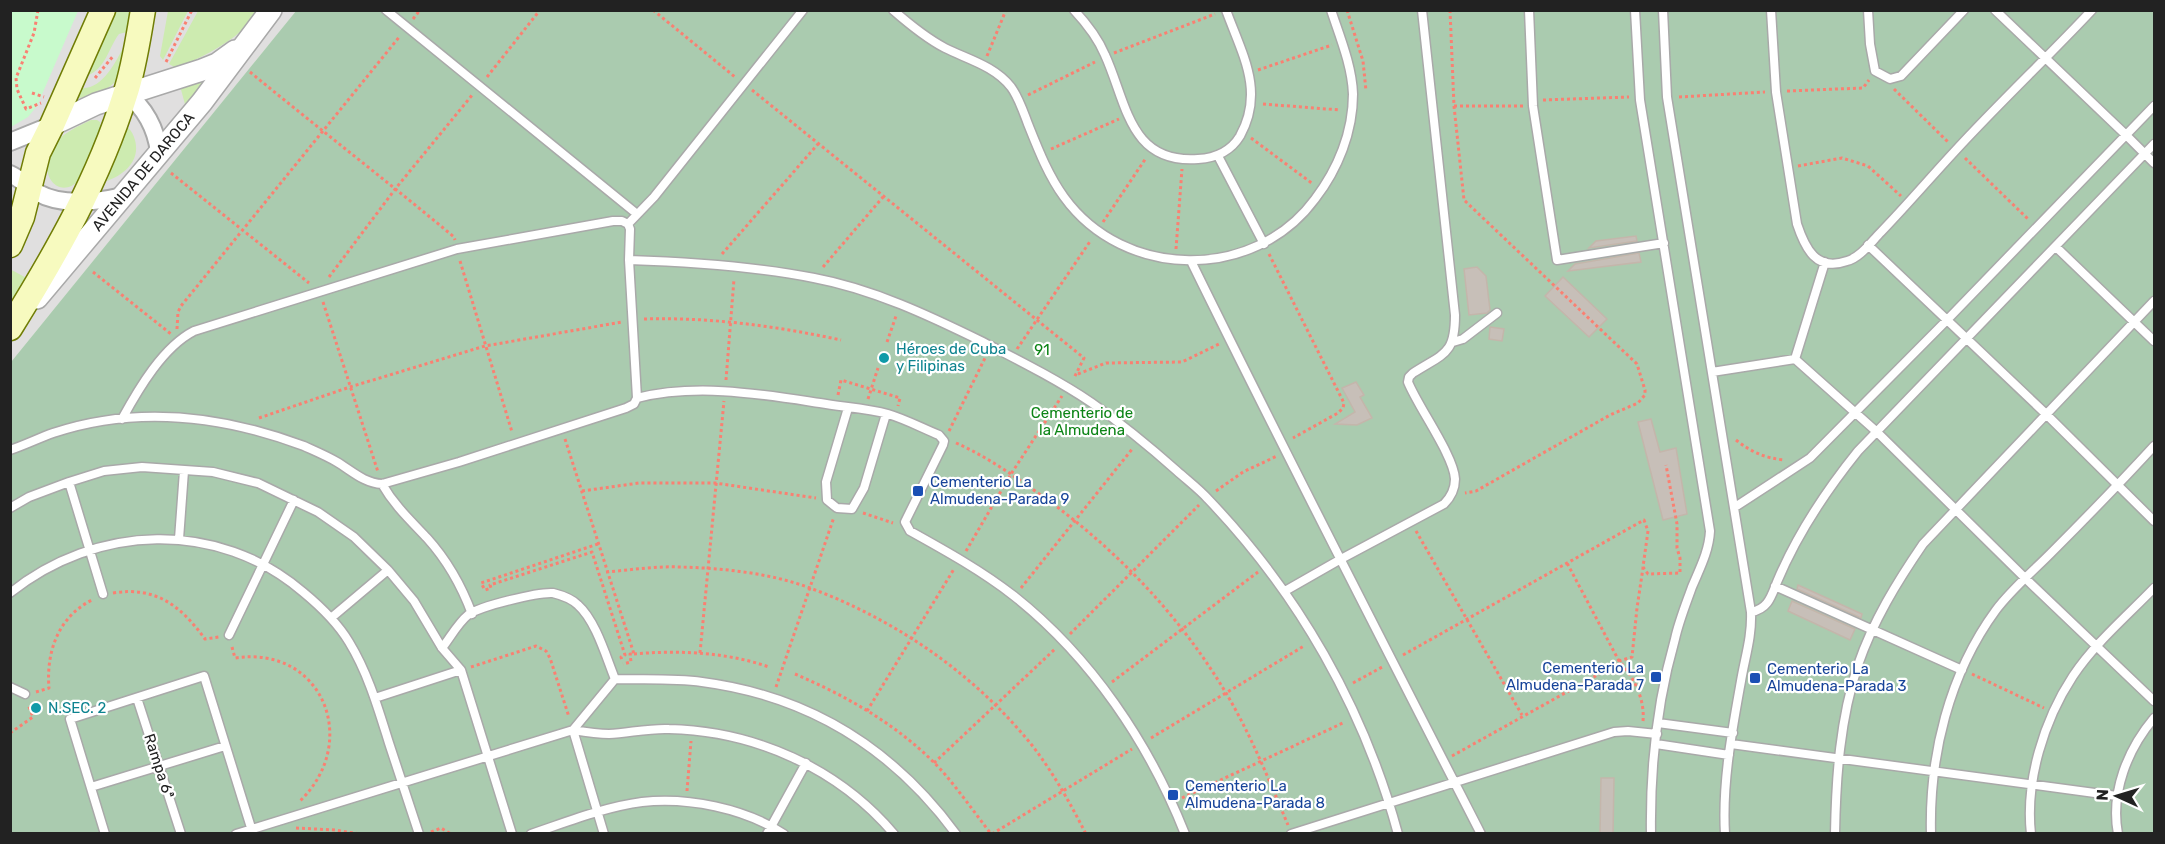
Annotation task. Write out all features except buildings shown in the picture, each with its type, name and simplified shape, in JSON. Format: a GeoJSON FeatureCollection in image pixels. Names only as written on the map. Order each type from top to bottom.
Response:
{"type":"FeatureCollection","features":[{"type":"Feature","properties":{"kind":"main road"},"geometry":{"type":"LineString","coordinates":[[10,245],[22,217],[20,180],[38,153],[52,125],[103,10]]}},
{"type":"Feature","properties":{"kind":"main road"},"geometry":{"type":"LineString","coordinates":[[10,329],[49,265],[101,161],[126,93],[143,10]]}},
{"type":"Feature","properties":{"kind":"street","name":"AVENIDA DE DAROCA"},"geometry":{"type":"LineString","coordinates":[[10,329],[202,102],[271,10]]}},
{"type":"Feature","properties":{"kind":"street"},"geometry":{"type":"LineString","coordinates":[[10,142],[96,104],[217,64],[234,52],[258,27]]}},
{"type":"Feature","properties":{"kind":"street"},"geometry":{"type":"LineString","coordinates":[[126,93],[137,103],[152,125],[159,152]]}},
{"type":"Feature","properties":{"kind":"street"},"geometry":{"type":"LineString","coordinates":[[20,180],[43,195],[63,200],[92,202],[123,196]]}},
{"type":"Feature","properties":{"kind":"lane"},"geometry":{"type":"LineString","coordinates":[[386,10],[637,214]]}},
{"type":"Feature","properties":{"kind":"lane"},"geometry":{"type":"LineString","coordinates":[[628,224],[654,197],[803,10]]}},
{"type":"Feature","properties":{"kind":"lane"},"geometry":{"type":"LineString","coordinates":[[893,10],[944,47],[982,65],[1011,87],[1065,199],[1097,231],[1123,246],[1152,256],[1191,261],[1226,257],[1264,244],[1295,221],[1322,190],[1342,153],[1352,111],[1353,92],[1342,41],[1330,10]]}},
{"type":"Feature","properties":{"kind":"lane"},"geometry":{"type":"LineString","coordinates":[[1074,10],[1097,38],[1136,132],[1152,148],[1170,157],[1183,159],[1206,159],[1218,156],[1228,149],[1242,132],[1252,103],[1249,73],[1222,12]]}},
{"type":"Feature","properties":{"kind":"lane"},"geometry":{"type":"LineString","coordinates":[[1422,10],[1455,315],[1453,342]]}},
{"type":"Feature","properties":{"kind":"lane"},"geometry":{"type":"LineString","coordinates":[[1529,10],[1533,106],[1557,260],[1664,243]]}},
{"type":"Feature","properties":{"kind":"lane"},"geometry":{"type":"LineString","coordinates":[[1635,10],[1640,100],[1710,531],[1710,545],[1675,637],[1664,679],[1651,794],[1651,834]]}},
{"type":"Feature","properties":{"kind":"lane"},"geometry":{"type":"LineString","coordinates":[[1663,10],[1667,97],[1751,612],[1750,644],[1742,675],[1731,744],[1725,834]]}},
{"type":"Feature","properties":{"kind":"lane"},"geometry":{"type":"LineString","coordinates":[[1771,10],[1776,92],[1797,224],[1809,253],[1833,264],[1849,261],[1868,245],[1957,149],[2092,10]]}},
{"type":"Feature","properties":{"kind":"lane"},"geometry":{"type":"LineString","coordinates":[[1868,10],[1870,44],[1875,71],[1890,79],[1901,76],[1964,10]]}},
{"type":"Feature","properties":{"kind":"lane"},"geometry":{"type":"LineString","coordinates":[[1995,10],[2154,163]]}},
{"type":"Feature","properties":{"kind":"lane"},"geometry":{"type":"LineString","coordinates":[[1735,507],[1818,451],[2154,106]]}},
{"type":"Feature","properties":{"kind":"lane"},"geometry":{"type":"LineString","coordinates":[[1751,612],[1763,608],[1770,600],[1790,553],[1825,493],[1858,451],[2154,144]]}},
{"type":"Feature","properties":{"kind":"lane"},"geometry":{"type":"LineString","coordinates":[[1218,156],[1264,244]]}},
{"type":"Feature","properties":{"kind":"lane"},"geometry":{"type":"LineString","coordinates":[[10,450],[54,433],[122,419],[169,416],[239,425],[266,432],[335,461],[371,483],[382,484],[459,462],[626,408],[634,404],[638,398],[629,260],[630,229],[628,224],[622,221],[613,221],[457,249],[194,331],[178,340],[137,392],[122,419]]}},
{"type":"Feature","properties":{"kind":"lane"},"geometry":{"type":"LineString","coordinates":[[1868,245],[2046,414],[2154,521]]}},
{"type":"Feature","properties":{"kind":"lane"},"geometry":{"type":"LineString","coordinates":[[2056,248],[2154,341]]}},
{"type":"Feature","properties":{"kind":"lane"},"geometry":{"type":"LineString","coordinates":[[629,260],[735,266],[814,278],[868,293],[943,322],[1012,357],[1068,388],[1140,439],[1207,497],[1285,591],[1316,639],[1343,689],[1375,760],[1398,834]]}},
{"type":"Feature","properties":{"kind":"lane"},"geometry":{"type":"LineString","coordinates":[[1191,261],[1282,449],[1341,559],[1481,834]]}},
{"type":"Feature","properties":{"kind":"lane"},"geometry":{"type":"LineString","coordinates":[[1795,359],[1825,262]]}},
{"type":"Feature","properties":{"kind":"lane"},"geometry":{"type":"LineString","coordinates":[[1835,834],[1839,758],[1846,710],[1858,666],[1873,628],[1895,585],[1923,544],[2154,301]]}},
{"type":"Feature","properties":{"kind":"lane"},"geometry":{"type":"LineString","coordinates":[[1285,591],[1444,504],[1453,492],[1455,477],[1450,462],[1410,389],[1408,377],[1443,354],[1453,342],[1463,339],[1497,313]]}},
{"type":"Feature","properties":{"kind":"lane"},"geometry":{"type":"LineString","coordinates":[[1712,372],[1795,359],[1877,432],[2154,701]]}},
{"type":"Feature","properties":{"kind":"lane"},"geometry":{"type":"LineString","coordinates":[[638,398],[661,392],[725,392],[780,397],[886,414],[942,438],[944,445],[905,522],[907,527],[910,531],[961,559],[1014,596],[1064,641],[1104,689],[1141,744],[1173,802],[1185,834]]}},
{"type":"Feature","properties":{"kind":"lane"},"geometry":{"type":"LineString","coordinates":[[848,408],[826,482],[827,500],[837,508],[852,509],[864,488],[886,414]]}},
{"type":"Feature","properties":{"kind":"lane"},"geometry":{"type":"LineString","coordinates":[[1930,834],[1930,809],[1940,737],[1962,670],[1997,610],[2154,446]]}},
{"type":"Feature","properties":{"kind":"lane"},"geometry":{"type":"LineString","coordinates":[[10,508],[30,497],[104,471],[142,467],[213,472],[258,483],[318,513],[354,537],[388,570],[414,601],[441,648],[460,670],[489,755],[512,834]]}},
{"type":"Feature","properties":{"kind":"lane"},"geometry":{"type":"LineString","coordinates":[[179,539],[184,471]]}},
{"type":"Feature","properties":{"kind":"lane"},"geometry":{"type":"LineString","coordinates":[[69,482],[88,551],[104,594]]}},
{"type":"Feature","properties":{"kind":"lane"},"geometry":{"type":"LineString","coordinates":[[382,484],[391,500],[429,540],[462,588],[472,614]]}},
{"type":"Feature","properties":{"kind":"lane"},"geometry":{"type":"LineString","coordinates":[[229,635],[294,501]]}},
{"type":"Feature","properties":{"kind":"lane"},"geometry":{"type":"LineString","coordinates":[[11,592],[57,563],[119,542],[141,540],[179,539],[208,544],[262,564],[287,578],[332,618],[348,640],[364,669],[419,834]]}},
{"type":"Feature","properties":{"kind":"lane"},"geometry":{"type":"LineString","coordinates":[[332,618],[388,570]]}},
{"type":"Feature","properties":{"kind":"lane"},"geometry":{"type":"LineString","coordinates":[[1775,585],[1962,670]]}},
{"type":"Feature","properties":{"kind":"lane"},"geometry":{"type":"LineString","coordinates":[[2031,834],[2032,784],[2053,712],[2074,675],[2097,646],[2154,588]]}},
{"type":"Feature","properties":{"kind":"lane"},"geometry":{"type":"LineString","coordinates":[[441,648],[468,615],[535,594],[554,593],[577,603],[588,618],[615,680]]}},
{"type":"Feature","properties":{"kind":"lane"},"geometry":{"type":"LineString","coordinates":[[375,698],[460,670]]}},
{"type":"Feature","properties":{"kind":"lane"},"geometry":{"type":"LineString","coordinates":[[105,834],[70,719],[204,676],[252,831]]}},
{"type":"Feature","properties":{"kind":"lane"},"geometry":{"type":"LineString","coordinates":[[573,730],[615,680],[662,679],[699,682],[732,687],[776,698],[821,716],[858,737],[884,756],[910,779],[956,834]]}},
{"type":"Feature","properties":{"kind":"lane"},"geometry":{"type":"LineString","coordinates":[[10,687],[25,694]]}},
{"type":"Feature","properties":{"kind":"lane","name":"Rampa 6ª"},"geometry":{"type":"LineString","coordinates":[[137,698],[181,834]]}},
{"type":"Feature","properties":{"kind":"lane"},"geometry":{"type":"LineString","coordinates":[[2118,834],[2117,796],[2124,767],[2140,735],[2154,718]]}},
{"type":"Feature","properties":{"kind":"lane"},"geometry":{"type":"LineString","coordinates":[[1658,723],[1733,733]]}},
{"type":"Feature","properties":{"kind":"lane"},"geometry":{"type":"LineString","coordinates":[[236,834],[252,831],[573,730],[610,734],[665,729],[692,730],[732,736],[806,763],[854,793],[878,814],[894,834]]}},
{"type":"Feature","properties":{"kind":"lane"},"geometry":{"type":"LineString","coordinates":[[573,730],[604,834]]}},
{"type":"Feature","properties":{"kind":"lane"},"geometry":{"type":"LineString","coordinates":[[1291,833],[1614,732],[1628,730],[1657,734]]}},
{"type":"Feature","properties":{"kind":"lane"},"geometry":{"type":"LineString","coordinates":[[1656,744],[1730,754]]}},
{"type":"Feature","properties":{"kind":"lane"},"geometry":{"type":"LineString","coordinates":[[1731,744],[2117,796]]}},
{"type":"Feature","properties":{"kind":"lane"},"geometry":{"type":"LineString","coordinates":[[91,787],[225,746]]}},
{"type":"Feature","properties":{"kind":"lane"},"geometry":{"type":"LineString","coordinates":[[769,830],[806,763]]}},
{"type":"Feature","properties":{"kind":"lane"},"geometry":{"type":"LineString","coordinates":[[531,834],[598,812],[642,802],[687,802],[726,809],[769,830],[784,834]]}},
{"type":"Feature","properties":{"kind":"path"},"geometry":{"type":"LineString","coordinates":[[10,16],[11,10]]}},
{"type":"Feature","properties":{"kind":"path"},"geometry":{"type":"LineString","coordinates":[[38,10],[34,33],[16,78],[17,89],[26,109],[43,102],[48,92]]}},
{"type":"Feature","properties":{"kind":"path"},"geometry":{"type":"LineString","coordinates":[[164,66],[192,10]]}},
{"type":"Feature","properties":{"kind":"path"},"geometry":{"type":"LineString","coordinates":[[178,340],[176,322],[181,306],[420,10]]}},
{"type":"Feature","properties":{"kind":"path"},"geometry":{"type":"LineString","coordinates":[[320,291],[396,188],[540,10]]}},
{"type":"Feature","properties":{"kind":"path"},"geometry":{"type":"LineString","coordinates":[[653,10],[1084,358],[1077,374],[1011,474],[867,711]]}},
{"type":"Feature","properties":{"kind":"path"},"geometry":{"type":"LineString","coordinates":[[982,65],[1006,10]]}},
{"type":"Feature","properties":{"kind":"path"},"geometry":{"type":"LineString","coordinates":[[1347,10],[1363,61],[1366,86]]}},
{"type":"Feature","properties":{"kind":"path"},"geometry":{"type":"LineString","coordinates":[[1450,10],[1454,106],[1464,200],[1637,364],[1646,390],[1638,403],[1610,415],[1476,491]]}},
{"type":"Feature","properties":{"kind":"path"},"geometry":{"type":"LineString","coordinates":[[1018,100],[1106,56],[1222,12]]}},
{"type":"Feature","properties":{"kind":"path"},"geometry":{"type":"LineString","coordinates":[[1249,73],[1342,41]]}},
{"type":"Feature","properties":{"kind":"path"},"geometry":{"type":"LineString","coordinates":[[93,80],[113,57],[115,51]]}},
{"type":"Feature","properties":{"kind":"path"},"geometry":{"type":"LineString","coordinates":[[250,72],[454,237],[515,443]]}},
{"type":"Feature","properties":{"kind":"path"},"geometry":{"type":"LineString","coordinates":[[10,76],[16,78]]}},
{"type":"Feature","properties":{"kind":"path"},"geometry":{"type":"LineString","coordinates":[[32,93],[45,98]]}},
{"type":"Feature","properties":{"kind":"path"},"geometry":{"type":"LineString","coordinates":[[1544,100],[1621,98]]}},
{"type":"Feature","properties":{"kind":"path"},"geometry":{"type":"LineString","coordinates":[[1252,103],[1352,111]]}},
{"type":"Feature","properties":{"kind":"path"},"geometry":{"type":"LineString","coordinates":[[1454,106],[1533,106]]}},
{"type":"Feature","properties":{"kind":"path"},"geometry":{"type":"LineString","coordinates":[[1041,153],[1127,115]]}},
{"type":"Feature","properties":{"kind":"path"},"geometry":{"type":"LineString","coordinates":[[1242,132],[1322,190]]}},
{"type":"Feature","properties":{"kind":"path"},"geometry":{"type":"LineString","coordinates":[[720,264],[723,251],[819,144]]}},
{"type":"Feature","properties":{"kind":"path"},"geometry":{"type":"LineString","coordinates":[[1012,357],[1152,148]]}},
{"type":"Feature","properties":{"kind":"path"},"geometry":{"type":"LineString","coordinates":[[1788,168],[1842,158],[1860,163],[1868,166],[1908,203]]}},
{"type":"Feature","properties":{"kind":"path"},"geometry":{"type":"LineString","coordinates":[[1175,260],[1183,159]]}},
{"type":"Feature","properties":{"kind":"path"},"geometry":{"type":"LineString","coordinates":[[171,173],[320,291],[382,484]]}},
{"type":"Feature","properties":{"kind":"path"},"geometry":{"type":"LineString","coordinates":[[814,278],[883,196]]}},
{"type":"Feature","properties":{"kind":"path"},"geometry":{"type":"LineString","coordinates":[[934,763],[1064,641],[1207,497],[1343,408],[1344,403],[1264,244]]}},
{"type":"Feature","properties":{"kind":"path"},"geometry":{"type":"LineString","coordinates":[[700,653],[735,266]]}},
{"type":"Feature","properties":{"kind":"path"},"geometry":{"type":"LineString","coordinates":[[93,272],[178,340]]}},
{"type":"Feature","properties":{"kind":"path"},"geometry":{"type":"LineString","coordinates":[[887,342],[896,316]]}},
{"type":"Feature","properties":{"kind":"path"},"geometry":{"type":"LineString","coordinates":[[239,425],[350,387],[485,346],[632,320],[680,318],[730,321],[790,329],[841,340]]}},
{"type":"Feature","properties":{"kind":"path"},"geometry":{"type":"LineString","coordinates":[[1077,374],[1107,363],[1182,362],[1229,340]]}},
{"type":"Feature","properties":{"kind":"path"},"geometry":{"type":"LineString","coordinates":[[942,438],[948,434],[991,346]]}},
{"type":"Feature","properties":{"kind":"path"},"geometry":{"type":"LineString","coordinates":[[870,394],[878,368]]}},
{"type":"Feature","properties":{"kind":"path"},"geometry":{"type":"LineString","coordinates":[[837,392],[841,380],[900,398],[898,404]]}},
{"type":"Feature","properties":{"kind":"path"},"geometry":{"type":"LineString","coordinates":[[562,429],[634,654]]}},
{"type":"Feature","properties":{"kind":"path"},"geometry":{"type":"LineString","coordinates":[[1722,429],[1743,446],[1770,459],[1785,460],[1818,451]]}},
{"type":"Feature","properties":{"kind":"path"},"geometry":{"type":"LineString","coordinates":[[942,438],[960,445],[1011,474],[1076,521],[1159,599],[1182,628],[1227,694],[1261,762],[1291,833]]}},
{"type":"Feature","properties":{"kind":"path"},"geometry":{"type":"LineString","coordinates":[[1014,596],[1140,439]]}},
{"type":"Feature","properties":{"kind":"path"},"geometry":{"type":"LineString","coordinates":[[1643,567],[1648,574],[1680,573],[1677,524],[1665,465]]}},
{"type":"Feature","properties":{"kind":"path"},"geometry":{"type":"LineString","coordinates":[[582,491],[639,483],[716,483],[827,500]]}},
{"type":"Feature","properties":{"kind":"path"},"geometry":{"type":"LineString","coordinates":[[779,676],[837,508]]}},
{"type":"Feature","properties":{"kind":"path"},"geometry":{"type":"LineString","coordinates":[[852,509],[907,527]]}},
{"type":"Feature","properties":{"kind":"path"},"geometry":{"type":"LineString","coordinates":[[1343,689],[1644,520],[1648,531],[1636,608],[1632,657],[1619,661],[1443,761]]}},
{"type":"Feature","properties":{"kind":"path"},"geometry":{"type":"LineString","coordinates":[[1410,522],[1523,716]]}},
{"type":"Feature","properties":{"kind":"path"},"geometry":{"type":"LineString","coordinates":[[484,588],[481,583],[486,580],[598,544]]}},
{"type":"Feature","properties":{"kind":"path"},"geometry":{"type":"LineString","coordinates":[[1567,563],[1619,657],[1619,661],[1635,683],[1644,708],[1641,732]]}},
{"type":"Feature","properties":{"kind":"path"},"geometry":{"type":"LineString","coordinates":[[1104,689],[1265,566]]}},
{"type":"Feature","properties":{"kind":"path"},"geometry":{"type":"LineString","coordinates":[[606,572],[653,567],[707,568],[761,576],[808,587],[854,607],[912,637],[950,665],[997,705],[1032,746],[1063,790],[1086,834]]}},
{"type":"Feature","properties":{"kind":"path"},"geometry":{"type":"LineString","coordinates":[[10,733],[33,717],[25,694],[49,688],[50,655],[54,640],[62,626],[84,604],[104,594],[145,592],[172,603],[188,617],[205,639],[229,635],[236,658],[266,657],[288,664],[308,679],[326,708],[330,722],[331,743],[328,759],[314,787],[299,803]]}},
{"type":"Feature","properties":{"kind":"path"},"geometry":{"type":"LineString","coordinates":[[795,675],[828,689],[867,711],[900,735],[934,763],[963,796],[991,834],[1316,639]]}},
{"type":"Feature","properties":{"kind":"path"},"geometry":{"type":"LineString","coordinates":[[460,670],[536,646],[541,648],[550,658],[573,730]]}},
{"type":"Feature","properties":{"kind":"path"},"geometry":{"type":"LineString","coordinates":[[624,663],[631,662],[630,654],[700,653],[729,657],[769,667]]}},
{"type":"Feature","properties":{"kind":"path"},"geometry":{"type":"LineString","coordinates":[[1962,670],[2053,712]]}},
{"type":"Feature","properties":{"kind":"path"},"geometry":{"type":"LineString","coordinates":[[1173,802],[1356,717]]}},
{"type":"Feature","properties":{"kind":"path"},"geometry":{"type":"LineString","coordinates":[[687,802],[692,730]]}},
{"type":"Feature","properties":{"kind":"path"},"geometry":{"type":"LineString","coordinates":[[296,828],[360,834]]}},
{"type":"Feature","properties":{"kind":"path"},"geometry":{"type":"LineString","coordinates":[[424,834],[441,828],[451,834]]}},
{"type":"Feature","properties":{"kind":"shaded area"},"geometry":{"type":"Polygon","coordinates":[[[11,11],[296,11],[11,362],[11,11]]]}},
{"type":"Feature","properties":{"kind":"green space"},"geometry":{"type":"Polygon","coordinates":[[[11,10],[78,11],[37,106],[28,117],[11,127],[11,10]]]}},
{"type":"Feature","properties":{"kind":"green space"},"geometry":{"type":"Polygon","coordinates":[[[114,11],[136,11],[131,31],[119,34],[103,63],[87,76],[114,11]]]}},
{"type":"Feature","properties":{"kind":"green space"},"geometry":{"type":"Polygon","coordinates":[[[168,11],[188,11],[163,60],[160,56],[168,11]]]}},
{"type":"Feature","properties":{"kind":"green space"},"geometry":{"type":"Polygon","coordinates":[[[198,11],[257,11],[242,30],[227,42],[202,57],[176,68],[169,64],[198,11]]]}},
{"type":"Feature","properties":{"kind":"green space","name":"Cementerio de la Almudena"},"geometry":{"type":"Polygon","coordinates":[[[296,11],[2154,11],[2154,833],[11,834],[11,362],[296,11]]]}},
{"type":"Feature","properties":{"kind":"green space"},"geometry":{"type":"Polygon","coordinates":[[[126,46],[121,69],[112,85],[78,98],[81,88],[95,85],[102,80],[126,46]]]}},
{"type":"Feature","properties":{"kind":"green space"},"geometry":{"type":"Polygon","coordinates":[[[209,77],[186,108],[180,86],[209,77]]]}},
{"type":"Feature","properties":{"kind":"green space"},"geometry":{"type":"Polygon","coordinates":[[[91,120],[100,122],[101,131],[79,180],[64,188],[57,186],[48,174],[49,155],[62,136],[91,120]]]}},
{"type":"Feature","properties":{"kind":"green space"},"geometry":{"type":"Polygon","coordinates":[[[126,126],[131,131],[136,145],[134,159],[126,170],[107,181],[126,126]]]}},
{"type":"Feature","properties":{"kind":"green space"},"geometry":{"type":"Polygon","coordinates":[[[10,269],[30,280],[17,301],[11,297],[10,269]]]}},
{"type":"Feature","properties":{"kind":"place","name":"Héroes de Cuba y Filipinas"},"geometry":{"type":"Point","coordinates":[884,358]}},
{"type":"Feature","properties":{"kind":"place","name":"Cementerio La Almudena-Parada 9"},"geometry":{"type":"Point","coordinates":[918,491]}},
{"type":"Feature","properties":{"kind":"place","name":"Cementerio La Almudena-Parada 7"},"geometry":{"type":"Point","coordinates":[1656,677]}},
{"type":"Feature","properties":{"kind":"place","name":"Cementerio La Almudena-Parada 3"},"geometry":{"type":"Point","coordinates":[1755,678]}},
{"type":"Feature","properties":{"kind":"place","name":"N.SEC. 2"},"geometry":{"type":"Point","coordinates":[36,708]}},
{"type":"Feature","properties":{"kind":"place","name":"Cementerio La Almudena-Parada 8"},"geometry":{"type":"Point","coordinates":[1173,795]}},
{"type":"Feature","properties":{"kind":"park label","name":"91"},"geometry":{"type":"Point","coordinates":[1042,350]}}]}
